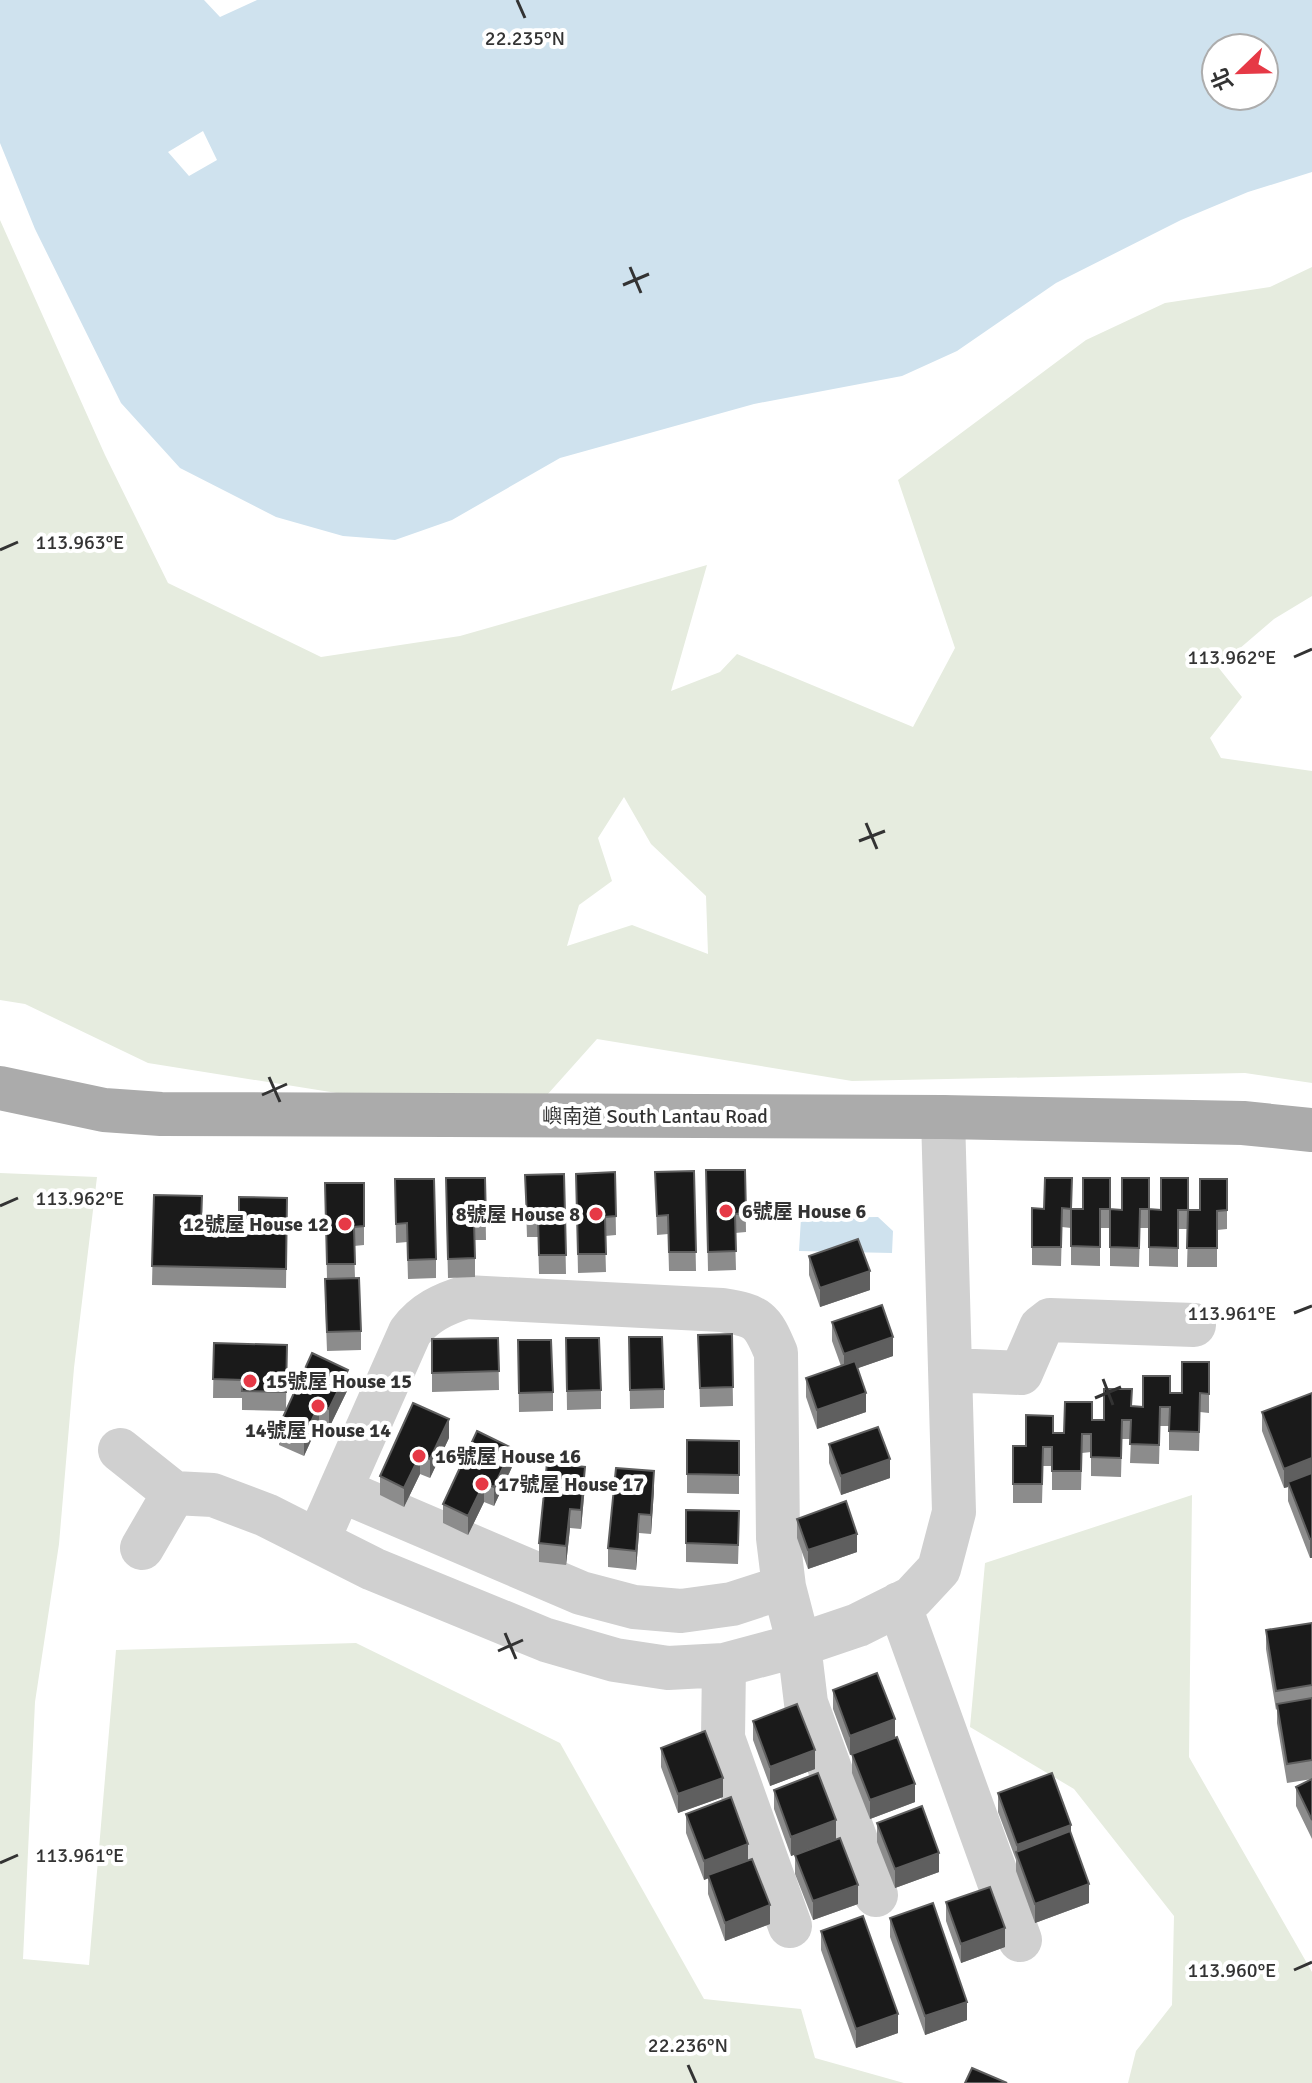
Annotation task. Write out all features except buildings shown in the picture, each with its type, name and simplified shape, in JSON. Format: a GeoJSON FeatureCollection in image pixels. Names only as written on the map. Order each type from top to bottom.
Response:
{"type":"FeatureCollection","features":[{"type":"Feature","properties":{"kind":"main road","name":"嶼南道 South Lantau Road"},"geometry":{"type":"LineString","coordinates":[[0,1088],[104,1110],[161,1114],[943,1117],[1243,1123],[1312,1130]]}},
{"type":"Feature","properties":{"kind":"street"},"geometry":{"type":"LineString","coordinates":[[120,1450],[174,1493],[213,1495],[266,1515],[373,1569],[546,1640],[615,1660],[668,1668],[724,1665],[858,1625],[912,1598],[939,1569],[954,1512],[943,1117]]}},
{"type":"Feature","properties":{"kind":"street"},"geometry":{"type":"LineString","coordinates":[[318,1540],[410,1332],[420,1319],[445,1303],[466,1297],[722,1310],[749,1315],[766,1329],[776,1353],[778,1538],[784,1587],[799,1645],[806,1703],[876,1895]]}},
{"type":"Feature","properties":{"kind":"street"},"geometry":{"type":"LineString","coordinates":[[950,1370],[1021,1373],[1041,1327],[1050,1320],[1194,1325]]}},
{"type":"Feature","properties":{"kind":"street"},"geometry":{"type":"LineString","coordinates":[[340,1490],[581,1593],[634,1607],[681,1611],[732,1604],[784,1587]]}},
{"type":"Feature","properties":{"kind":"street"},"geometry":{"type":"LineString","coordinates":[[142,1548],[174,1493]]}},
{"type":"Feature","properties":{"kind":"street"},"geometry":{"type":"LineString","coordinates":[[899,1604],[1020,1940]]}},
{"type":"Feature","properties":{"kind":"street"},"geometry":{"type":"LineString","coordinates":[[724,1665],[723,1738],[790,1926]]}},
{"type":"Feature","properties":{"kind":"shaded area"},"geometry":{"type":"Polygon","coordinates":[[[0,220],[105,455],[168,583],[321,657],[460,636],[707,565],[671,691],[720,672],[737,654],[913,727],[955,648],[898,480],[1086,340],[1165,303],[1270,287],[1312,267],[1312,596],[1274,619],[1218,667],[1242,697],[1210,738],[1221,758],[1312,771],[1312,1083],[1245,1073],[852,1081],[597,1039],[547,1095],[368,1098],[148,1063],[25,1004],[0,1000],[0,220]],[[624,797],[598,838],[612,881],[579,905],[567,946],[632,925],[708,954],[706,896],[651,844],[624,797]]]}},
{"type":"Feature","properties":{"kind":"shaded area"},"geometry":{"type":"Polygon","coordinates":[[[0,1173],[97,1177],[74,1368],[59,1544],[35,1702],[23,1959],[89,1965],[116,1650],[356,1643],[560,1743],[704,1999],[801,2009],[815,2058],[904,2083],[0,2083],[0,1173]]]}},
{"type":"Feature","properties":{"kind":"shaded area"},"geometry":{"type":"Polygon","coordinates":[[[1192,1495],[1189,1757],[1312,1972],[1312,2083],[1128,2083],[1136,2051],[1172,2005],[1174,1916],[1074,1789],[970,1727],[985,1563],[1192,1495]]]}},
{"type":"Feature","properties":{"kind":"water"},"geometry":{"type":"Polygon","coordinates":[[[0,0],[204,0],[220,17],[257,0],[1312,0],[1312,172],[1248,192],[1181,220],[1056,283],[957,351],[902,376],[754,404],[560,458],[452,520],[395,540],[343,536],[276,517],[180,468],[121,403],[35,229],[0,143],[0,0]],[[203,131],[168,152],[189,176],[217,160],[203,131]]]}},
{"type":"Feature","properties":{"kind":"water"},"geometry":{"type":"Polygon","coordinates":[[[878,1217],[893,1231],[892,1253],[799,1251],[801,1218],[878,1217]]]}},
{"type":"Feature","properties":{"kind":"place","name":"6號屋 House 6"},"geometry":{"type":"Point","coordinates":[726,1211]}},
{"type":"Feature","properties":{"kind":"place","name":"8號屋 House 8"},"geometry":{"type":"Point","coordinates":[596,1214]}},
{"type":"Feature","properties":{"kind":"place","name":"12號屋 House 12"},"geometry":{"type":"Point","coordinates":[345,1224]}},
{"type":"Feature","properties":{"kind":"place","name":"15號屋 House 15"},"geometry":{"type":"Point","coordinates":[250,1381]}},
{"type":"Feature","properties":{"kind":"place","name":"14號屋 House 14"},"geometry":{"type":"Point","coordinates":[318,1406]}},
{"type":"Feature","properties":{"kind":"place","name":"16號屋 House 16"},"geometry":{"type":"Point","coordinates":[419,1456]}},
{"type":"Feature","properties":{"kind":"place","name":"17號屋 House 17"},"geometry":{"type":"Point","coordinates":[482,1484]}}]}
